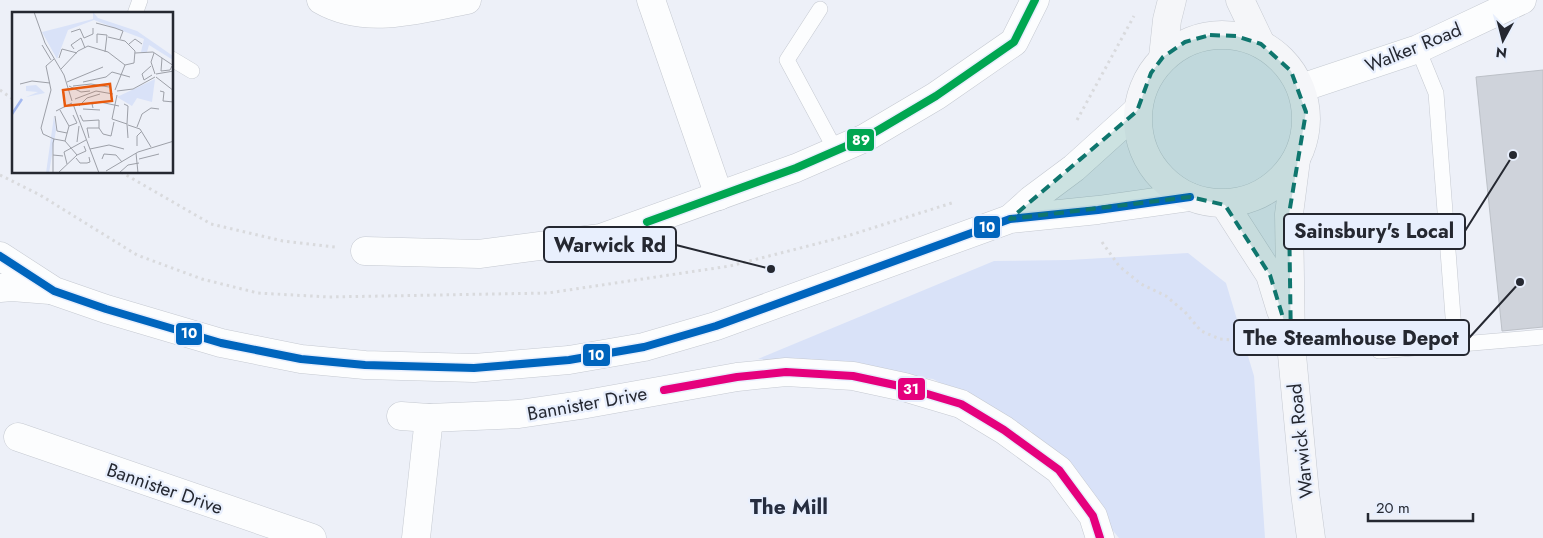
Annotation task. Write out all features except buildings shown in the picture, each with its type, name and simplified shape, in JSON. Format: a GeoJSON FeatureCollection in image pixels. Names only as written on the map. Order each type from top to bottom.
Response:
{"type":"FeatureCollection","features":[{"type":"Feature","properties":{"kind":"main road"},"geometry":{"type":"LineString","coordinates":[[1163,57],[1167,20],[1172,0]]}},
{"type":"Feature","properties":{"kind":"main road"},"geometry":{"type":"LineString","coordinates":[[1240,0],[1261,44]]}},
{"type":"Feature","properties":{"kind":"main road"},"geometry":{"type":"LineString","coordinates":[[1210,35],[1236,36],[1261,44],[1282,60],[1301,88],[1306,112],[1304,137],[1296,160],[1280,180],[1258,195],[1225,205],[1190,197],[1167,183],[1150,162],[1139,138],[1138,112],[1150,73],[1163,57],[1185,42],[1210,35]]}},
{"type":"Feature","properties":{"kind":"main road","name":"Warwick Road"},"geometry":{"type":"LineString","coordinates":[[1296,160],[1289,214],[1291,344],[1311,538]]}},
{"type":"Feature","properties":{"kind":"main road","name":"Warwick Road"},"geometry":{"type":"LineString","coordinates":[[1225,205],[1270,275],[1291,344]]}},
{"type":"Feature","properties":{"kind":"street"},"geometry":{"type":"LineString","coordinates":[[321,0],[356,13],[391,14],[467,0]]}},
{"type":"Feature","properties":{"kind":"street"},"geometry":{"type":"LineString","coordinates":[[651,0],[719,196]]}},
{"type":"Feature","properties":{"kind":"street"},"geometry":{"type":"LineString","coordinates":[[365,251],[479,254],[601,238],[796,168],[865,138],[936,96],[1014,42],[1035,0]]}},
{"type":"Feature","properties":{"kind":"street","name":"Walker Road"},"geometry":{"type":"LineString","coordinates":[[1301,88],[1418,48],[1522,0]]}},
{"type":"Feature","properties":{"kind":"street"},"geometry":{"type":"LineString","coordinates":[[1010,219],[1031,200],[1074,168],[1138,112]]}},
{"type":"Feature","properties":{"kind":"street"},"geometry":{"type":"LineString","coordinates":[[0,288],[12,287],[54,291],[106,309],[221,343],[301,359],[365,366],[474,368],[569,360],[662,342],[716,326],[1010,219],[1098,210],[1190,197]]}},
{"type":"Feature","properties":{"kind":"street"},"geometry":{"type":"LineString","coordinates":[[0,256],[54,291]]}},
{"type":"Feature","properties":{"kind":"street","name":"Bannister Drive"},"geometry":{"type":"LineString","coordinates":[[401,416],[429,418],[519,414],[581,406],[737,377],[786,372],[853,376],[904,387],[961,404],[1004,430],[1058,470],[1093,516],[1100,538]]}},
{"type":"Feature","properties":{"kind":"street"},"geometry":{"type":"LineString","coordinates":[[416,538],[429,418]]}},
{"type":"Feature","properties":{"kind":"street","name":"Bannister Drive"},"geometry":{"type":"LineString","coordinates":[[18,437],[312,538]]}},
{"type":"Feature","properties":{"kind":"lane"},"geometry":{"type":"LineString","coordinates":[[136,12],[140,0]]}},
{"type":"Feature","properties":{"kind":"lane"},"geometry":{"type":"LineString","coordinates":[[820,9],[787,60],[836,151]]}},
{"type":"Feature","properties":{"kind":"lane"},"geometry":{"type":"LineString","coordinates":[[1418,48],[1436,93],[1455,343]]}},
{"type":"Feature","properties":{"kind":"lane"},"geometry":{"type":"LineString","coordinates":[[174,60],[192,71]]}},
{"type":"Feature","properties":{"kind":"lane"},"geometry":{"type":"LineString","coordinates":[[1379,351],[1455,343],[1543,337]]}},
{"type":"Feature","properties":{"kind":"path"},"geometry":{"type":"LineString","coordinates":[[1074,168],[1065,142],[1136,12]]}},
{"type":"Feature","properties":{"kind":"path"},"geometry":{"type":"LineString","coordinates":[[0,90],[12,99]]}},
{"type":"Feature","properties":{"kind":"path"},"geometry":{"type":"LineString","coordinates":[[124,174],[211,224],[283,241],[365,251]]}},
{"type":"Feature","properties":{"kind":"path"},"geometry":{"type":"LineString","coordinates":[[1098,210],[1102,242],[1119,266],[1141,284],[1166,296],[1185,312],[1201,331],[1220,339],[1291,344]]}},
{"type":"Feature","properties":{"kind":"highlighted area"},"geometry":{"type":"Polygon","coordinates":[[[1210,35],[1236,36],[1261,44],[1291,71],[1306,112],[1289,214],[1291,344],[1270,275],[1225,205],[1190,197],[1010,219],[1137,111],[1151,73],[1163,57],[1185,42],[1210,35]]]}},
{"type":"Feature","properties":{"kind":"shaded area"},"geometry":{"type":"Polygon","coordinates":[[[1188,253],[1226,283],[1254,376],[1265,538],[1119,538],[1031,431],[933,379],[758,359],[994,261],[1069,260],[1188,253]]]}},
{"type":"Feature","properties":{"kind":"transit line","name":"89"},"geometry":{"type":"LineString","coordinates":[[647,222],[796,168],[865,138],[936,96],[1014,42],[1035,0]]}},
{"type":"Feature","properties":{"kind":"transit line","name":"10"},"geometry":{"type":"LineString","coordinates":[[0,256],[54,291],[106,309],[221,343],[301,359],[365,365],[474,368],[569,360],[644,347],[716,326],[1010,219],[1098,210],[1190,197]]}},
{"type":"Feature","properties":{"kind":"transit line","name":"31"},"geometry":{"type":"LineString","coordinates":[[664,390],[737,377],[786,372],[853,376],[904,387],[961,404],[1004,430],[1059,470],[1093,516],[1100,538]]}},
{"type":"Feature","properties":{"kind":"place","name":"Sainsbury's Local"},"geometry":{"type":"Point","coordinates":[1513,155]}},
{"type":"Feature","properties":{"kind":"place","name":"Warwick Rd"},"geometry":{"type":"Point","coordinates":[771,269]}},
{"type":"Feature","properties":{"kind":"place","name":"The Steamhouse Depot"},"geometry":{"type":"Point","coordinates":[1520,282]}},
{"type":"Feature","properties":{"kind":"district","name":"The Mill"},"geometry":{"type":"Point","coordinates":[789,507]}}]}
